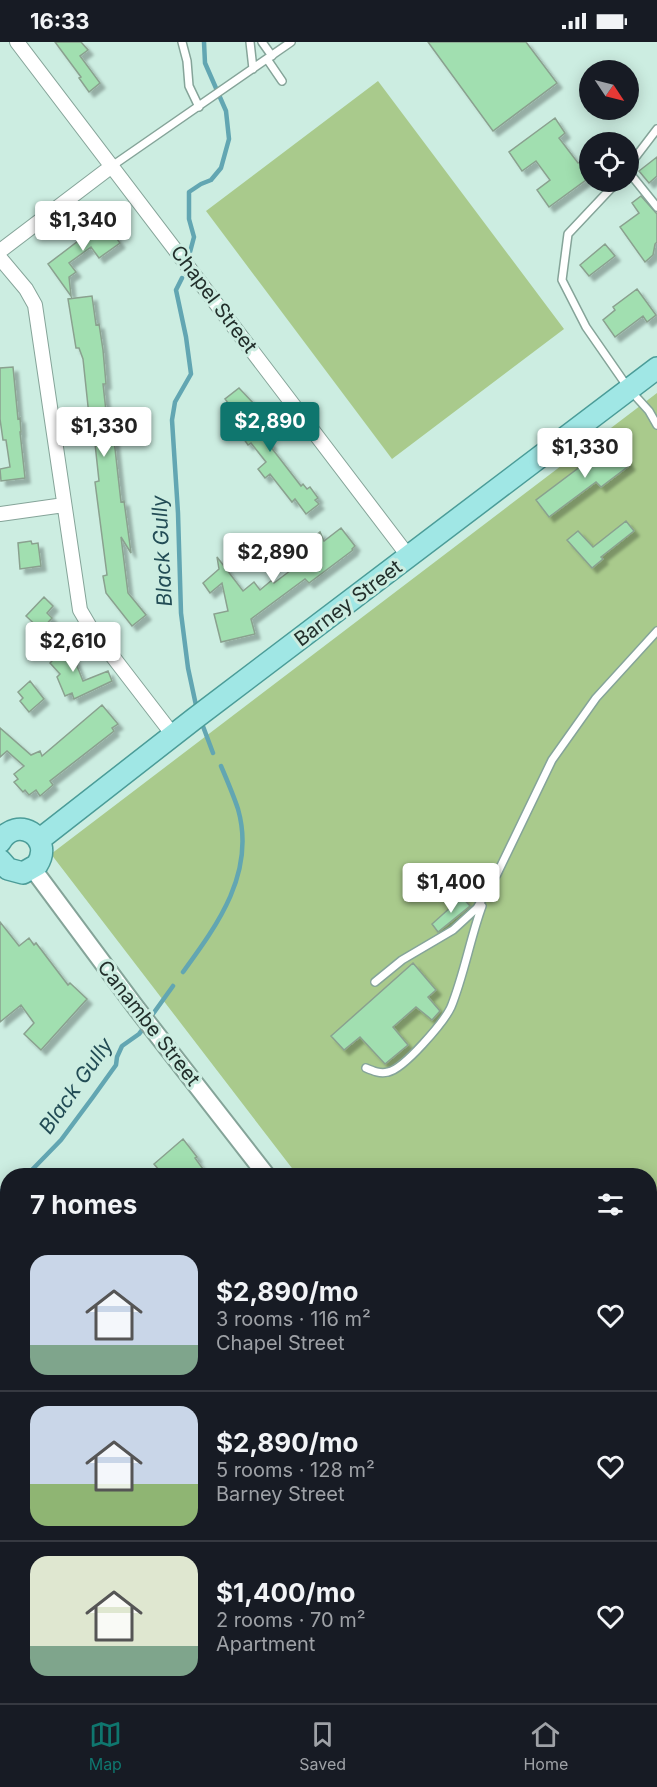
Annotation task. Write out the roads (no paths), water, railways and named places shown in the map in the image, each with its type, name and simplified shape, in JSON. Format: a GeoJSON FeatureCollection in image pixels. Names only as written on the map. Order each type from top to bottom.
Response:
{"type":"FeatureCollection","features":[{"type":"Feature","properties":{"kind":"main road","name":"Barney Street"},"geometry":{"type":"LineString","coordinates":[[39,840],[173,735],[657,368]]}},
{"type":"Feature","properties":{"kind":"main road"},"geometry":{"type":"LineString","coordinates":[[1,865],[18,873],[33,869],[42,855],[39,840],[29,831],[17,829],[2,834]]}},
{"type":"Feature","properties":{"kind":"street","name":"Chapel Street"},"geometry":{"type":"LineString","coordinates":[[17,42],[409,557]]}},
{"type":"Feature","properties":{"kind":"street"},"geometry":{"type":"LineString","coordinates":[[0,251],[112,166]]}},
{"type":"Feature","properties":{"kind":"street"},"geometry":{"type":"LineString","coordinates":[[0,258],[26,288],[35,305],[80,610],[90,627],[173,735]]}},
{"type":"Feature","properties":{"kind":"street"},"geometry":{"type":"LineString","coordinates":[[0,514],[64,505]]}},
{"type":"Feature","properties":{"kind":"street","name":"Canambe Street"},"geometry":{"type":"LineString","coordinates":[[33,869],[137,1009],[158,1033],[261,1168]]}},
{"type":"Feature","properties":{"kind":"lane"},"geometry":{"type":"LineString","coordinates":[[182,42],[187,61],[189,86],[199,107]]}},
{"type":"Feature","properties":{"kind":"lane"},"geometry":{"type":"LineString","coordinates":[[250,42],[253,69]]}},
{"type":"Feature","properties":{"kind":"lane"},"geometry":{"type":"LineString","coordinates":[[262,42],[282,81]]}},
{"type":"Feature","properties":{"kind":"lane"},"geometry":{"type":"LineString","coordinates":[[112,166],[291,42]]}},
{"type":"Feature","properties":{"kind":"lane"},"geometry":{"type":"LineString","coordinates":[[639,154],[657,129]]}},
{"type":"Feature","properties":{"kind":"lane"},"geometry":{"type":"LineString","coordinates":[[639,183],[657,207]]}},
{"type":"Feature","properties":{"kind":"lane"},"geometry":{"type":"LineString","coordinates":[[608,192],[568,234],[562,280],[586,327],[629,389],[657,419]]}},
{"type":"Feature","properties":{"kind":"lane"},"geometry":{"type":"LineString","coordinates":[[649,411],[657,424]]}},
{"type":"Feature","properties":{"kind":"lane"},"geometry":{"type":"LineString","coordinates":[[366,1068],[375,1072],[390,1072],[406,1060],[440,1026],[451,1007],[472,933],[487,892],[537,789],[558,751],[596,698],[657,631]]}},
{"type":"Feature","properties":{"kind":"lane"},"geometry":{"type":"LineString","coordinates":[[375,982],[402,960],[435,942],[465,921],[487,892]]}},
{"type":"Feature","properties":{"kind":"waterway","name":"Black Gully"},"geometry":{"type":"LineString","coordinates":[[190,252],[194,237],[189,219],[189,192],[211,180],[221,168],[229,139],[226,111],[205,63],[204,42]]}},
{"type":"Feature","properties":{"kind":"waterway","name":"Black Gully"},"geometry":{"type":"LineString","coordinates":[[182,278],[176,290],[191,374],[175,402],[172,420],[181,613],[188,668],[197,710]]}},
{"type":"Feature","properties":{"kind":"waterway","name":"Black Gully"},"geometry":{"type":"LineString","coordinates":[[201,721],[213,753]]}},
{"type":"Feature","properties":{"kind":"waterway","name":"Black Gully"},"geometry":{"type":"LineString","coordinates":[[183,972],[221,916],[238,876],[242,854],[242,832],[238,809],[221,766]]}},
{"type":"Feature","properties":{"kind":"waterway","name":"Black Gully"},"geometry":{"type":"LineString","coordinates":[[150,1018],[173,986]]}},
{"type":"Feature","properties":{"kind":"waterway","name":"Black Gully"},"geometry":{"type":"LineString","coordinates":[[34,1168],[61,1140],[93,1097],[116,1065],[122,1046],[139,1034],[146,1025]]}}]}
